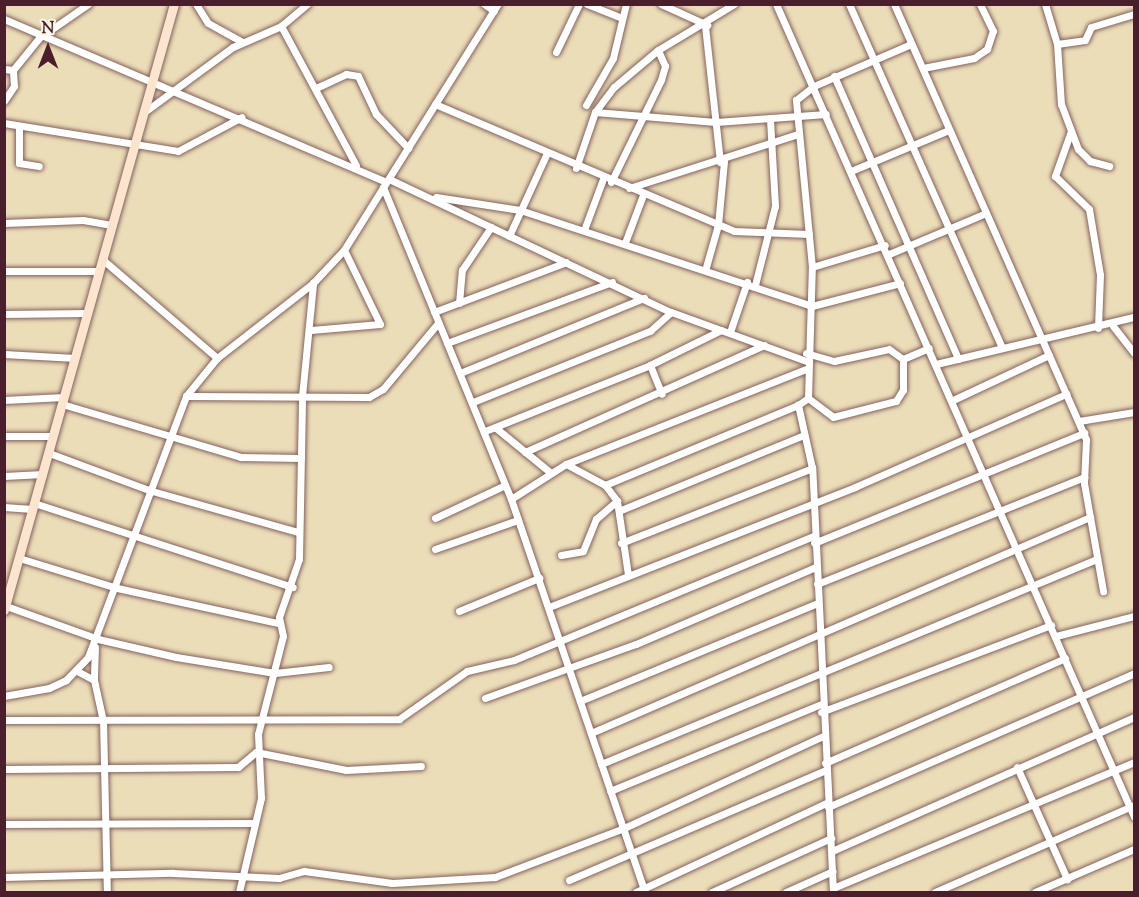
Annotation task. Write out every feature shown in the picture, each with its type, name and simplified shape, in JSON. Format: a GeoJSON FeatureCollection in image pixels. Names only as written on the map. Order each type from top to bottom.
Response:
{"type":"FeatureCollection","features":[{"type":"Feature","properties":{"kind":"street"},"geometry":{"type":"LineString","coordinates":[[4,101],[14,86],[13,70],[39,38],[88,4]]}},
{"type":"Feature","properties":{"kind":"street"},"geometry":{"type":"LineString","coordinates":[[174,4],[140,115],[135,143],[19,558],[9,577],[5,608],[96,642],[275,674],[329,668]]}},
{"type":"Feature","properties":{"kind":"street"},"geometry":{"type":"LineString","coordinates":[[196,4],[208,23],[242,42]]}},
{"type":"Feature","properties":{"kind":"street"},"geometry":{"type":"LineString","coordinates":[[140,115],[242,42],[281,26],[307,4]]}},
{"type":"Feature","properties":{"kind":"street"},"geometry":{"type":"LineString","coordinates":[[4,696],[48,688],[77,671],[96,642],[186,396],[217,358],[314,283],[344,250],[496,8],[484,4]]}},
{"type":"Feature","properties":{"kind":"street"},"geometry":{"type":"LineString","coordinates":[[556,52],[579,4]]}},
{"type":"Feature","properties":{"kind":"street"},"geometry":{"type":"LineString","coordinates":[[587,4],[621,18]]}},
{"type":"Feature","properties":{"kind":"street"},"geometry":{"type":"LineString","coordinates":[[586,105],[613,58],[626,4]]}},
{"type":"Feature","properties":{"kind":"street"},"geometry":{"type":"LineString","coordinates":[[660,4],[706,26]]}},
{"type":"Feature","properties":{"kind":"street"},"geometry":{"type":"LineString","coordinates":[[718,15],[722,4]]}},
{"type":"Feature","properties":{"kind":"street"},"geometry":{"type":"LineString","coordinates":[[576,168],[595,112],[614,87],[658,50],[706,26],[734,4]]}},
{"type":"Feature","properties":{"kind":"street"},"geometry":{"type":"LineString","coordinates":[[776,4],[889,254],[1096,732],[1132,806],[1134,817]]}},
{"type":"Feature","properties":{"kind":"street"},"geometry":{"type":"LineString","coordinates":[[849,4],[1002,348]]}},
{"type":"Feature","properties":{"kind":"street"},"geometry":{"type":"LineString","coordinates":[[894,4],[1084,433],[1084,477],[1103,591]]}},
{"type":"Feature","properties":{"kind":"street"},"geometry":{"type":"LineString","coordinates":[[923,68],[975,57],[987,49],[993,31],[980,4]]}},
{"type":"Feature","properties":{"kind":"street"},"geometry":{"type":"LineString","coordinates":[[1045,4],[1057,44],[1061,104],[1071,131],[1082,156],[1109,166]]}},
{"type":"Feature","properties":{"kind":"street"},"geometry":{"type":"LineString","coordinates":[[1057,44],[1085,40],[1091,27],[1134,14]]}},
{"type":"Feature","properties":{"kind":"street"},"geometry":{"type":"LineString","coordinates":[[4,19],[39,38],[150,86],[242,117],[356,165],[386,183],[436,196],[520,210],[584,230],[626,240],[812,306],[900,283]]}},
{"type":"Feature","properties":{"kind":"street"},"geometry":{"type":"LineString","coordinates":[[281,26],[356,165]]}},
{"type":"Feature","properties":{"kind":"street"},"geometry":{"type":"LineString","coordinates":[[706,26],[722,161],[718,225],[706,267]]}},
{"type":"Feature","properties":{"kind":"street"},"geometry":{"type":"LineString","coordinates":[[903,359],[903,390],[896,401],[833,417],[808,398],[806,353],[812,306],[812,267],[796,100],[814,86],[834,76],[911,44]]}},
{"type":"Feature","properties":{"kind":"street"},"geometry":{"type":"LineString","coordinates":[[611,182],[640,116],[662,80],[665,66],[658,50]]}},
{"type":"Feature","properties":{"kind":"street"},"geometry":{"type":"LineString","coordinates":[[4,69],[13,70]]}},
{"type":"Feature","properties":{"kind":"street"},"geometry":{"type":"LineString","coordinates":[[316,88],[346,74],[358,76],[376,114],[408,148]]}},
{"type":"Feature","properties":{"kind":"street"},"geometry":{"type":"LineString","coordinates":[[834,76],[958,359]]}},
{"type":"Feature","properties":{"kind":"street"},"geometry":{"type":"LineString","coordinates":[[435,104],[576,168],[718,225],[771,234],[809,234]]}},
{"type":"Feature","properties":{"kind":"street"},"geometry":{"type":"LineString","coordinates":[[595,112],[716,122],[796,118],[826,114]]}},
{"type":"Feature","properties":{"kind":"street"},"geometry":{"type":"LineString","coordinates":[[4,123],[186,150],[242,117]]}},
{"type":"Feature","properties":{"kind":"street"},"geometry":{"type":"LineString","coordinates":[[754,285],[771,234],[775,206],[770,118]]}},
{"type":"Feature","properties":{"kind":"street"},"geometry":{"type":"LineString","coordinates":[[20,126],[19,163],[39,166]]}},
{"type":"Feature","properties":{"kind":"street"},"geometry":{"type":"LineString","coordinates":[[851,171],[949,130]]}},
{"type":"Feature","properties":{"kind":"street"},"geometry":{"type":"LineString","coordinates":[[1071,131],[1055,176],[1089,209],[1100,274],[1098,328]]}},
{"type":"Feature","properties":{"kind":"street"},"geometry":{"type":"LineString","coordinates":[[627,189],[722,161],[798,135]]}},
{"type":"Feature","properties":{"kind":"street"},"geometry":{"type":"LineString","coordinates":[[509,236],[547,153]]}},
{"type":"Feature","properties":{"kind":"street"},"geometry":{"type":"LineString","coordinates":[[584,230],[603,179]]}},
{"type":"Feature","properties":{"kind":"street"},"geometry":{"type":"LineString","coordinates":[[386,183],[438,323],[473,402],[511,499],[644,890]]}},
{"type":"Feature","properties":{"kind":"street"},"geometry":{"type":"LineString","coordinates":[[626,240],[643,195]]}},
{"type":"Feature","properties":{"kind":"street"},"geometry":{"type":"LineString","coordinates":[[436,196],[509,236],[612,282],[671,312],[764,345],[806,365]]}},
{"type":"Feature","properties":{"kind":"street"},"geometry":{"type":"LineString","coordinates":[[889,254],[986,213]]}},
{"type":"Feature","properties":{"kind":"street"},"geometry":{"type":"LineString","coordinates":[[4,223],[112,225]]}},
{"type":"Feature","properties":{"kind":"street"},"geometry":{"type":"LineString","coordinates":[[459,303],[462,270],[491,227]]}},
{"type":"Feature","properties":{"kind":"street"},"geometry":{"type":"LineString","coordinates":[[812,267],[885,245]]}},
{"type":"Feature","properties":{"kind":"street"},"geometry":{"type":"LineString","coordinates":[[311,330],[380,324],[344,250]]}},
{"type":"Feature","properties":{"kind":"street"},"geometry":{"type":"LineString","coordinates":[[102,259],[217,358]]}},
{"type":"Feature","properties":{"kind":"street"},"geometry":{"type":"LineString","coordinates":[[434,312],[566,262]]}},
{"type":"Feature","properties":{"kind":"street"},"geometry":{"type":"LineString","coordinates":[[4,271],[99,271]]}},
{"type":"Feature","properties":{"kind":"street"},"geometry":{"type":"LineString","coordinates":[[447,343],[612,282]]}},
{"type":"Feature","properties":{"kind":"street"},"geometry":{"type":"LineString","coordinates":[[730,332],[747,282]]}},
{"type":"Feature","properties":{"kind":"street"},"geometry":{"type":"LineString","coordinates":[[239,892],[261,798],[256,752],[283,636],[278,623],[293,587],[298,532],[302,396],[311,330],[314,283]]}},
{"type":"Feature","properties":{"kind":"street"},"geometry":{"type":"LineString","coordinates":[[460,373],[644,298]]}},
{"type":"Feature","properties":{"kind":"street"},"geometry":{"type":"LineString","coordinates":[[473,402],[650,331],[671,312]]}},
{"type":"Feature","properties":{"kind":"street"},"geometry":{"type":"LineString","coordinates":[[4,314],[87,313]]}},
{"type":"Feature","properties":{"kind":"street"},"geometry":{"type":"LineString","coordinates":[[936,364],[1041,337],[1113,326],[1134,317]]}},
{"type":"Feature","properties":{"kind":"street"},"geometry":{"type":"LineString","coordinates":[[186,396],[369,397],[383,389],[438,323]]}},
{"type":"Feature","properties":{"kind":"street"},"geometry":{"type":"LineString","coordinates":[[1113,326],[1134,353]]}},
{"type":"Feature","properties":{"kind":"street"},"geometry":{"type":"LineString","coordinates":[[485,431],[650,365],[722,330]]}},
{"type":"Feature","properties":{"kind":"street"},"geometry":{"type":"LineString","coordinates":[[525,452],[662,394],[764,345]]}},
{"type":"Feature","properties":{"kind":"street"},"geometry":{"type":"LineString","coordinates":[[903,359],[929,348]]}},
{"type":"Feature","properties":{"kind":"street"},"geometry":{"type":"LineString","coordinates":[[806,353],[834,361],[889,349],[903,359]]}},
{"type":"Feature","properties":{"kind":"street"},"geometry":{"type":"LineString","coordinates":[[4,354],[75,358]]}},
{"type":"Feature","properties":{"kind":"street"},"geometry":{"type":"LineString","coordinates":[[952,400],[1049,355]]}},
{"type":"Feature","properties":{"kind":"street"},"geometry":{"type":"LineString","coordinates":[[650,365],[662,394]]}},
{"type":"Feature","properties":{"kind":"street"},"geometry":{"type":"LineString","coordinates":[[511,499],[566,464],[806,365]]}},
{"type":"Feature","properties":{"kind":"street"},"geometry":{"type":"LineString","coordinates":[[549,607],[812,502],[1066,394]]}},
{"type":"Feature","properties":{"kind":"street"},"geometry":{"type":"LineString","coordinates":[[605,485],[798,405],[808,398]]}},
{"type":"Feature","properties":{"kind":"street"},"geometry":{"type":"LineString","coordinates":[[4,400],[63,400],[241,457],[301,458]]}},
{"type":"Feature","properties":{"kind":"street"},"geometry":{"type":"LineString","coordinates":[[798,405],[812,468],[819,673],[833,890],[1134,762]]}},
{"type":"Feature","properties":{"kind":"street"},"geometry":{"type":"LineString","coordinates":[[1078,421],[1134,412]]}},
{"type":"Feature","properties":{"kind":"street"},"geometry":{"type":"LineString","coordinates":[[496,428],[551,473]]}},
{"type":"Feature","properties":{"kind":"street"},"geometry":{"type":"LineString","coordinates":[[4,720],[103,721],[265,717],[399,719],[467,671],[514,660],[1084,433]]}},
{"type":"Feature","properties":{"kind":"street"},"geometry":{"type":"LineString","coordinates":[[621,510],[804,435]]}},
{"type":"Feature","properties":{"kind":"street"},"geometry":{"type":"LineString","coordinates":[[4,436],[53,436]]}},
{"type":"Feature","properties":{"kind":"street"},"geometry":{"type":"LineString","coordinates":[[49,453],[152,491],[298,532]]}},
{"type":"Feature","properties":{"kind":"street"},"geometry":{"type":"LineString","coordinates":[[566,464],[605,485],[617,501],[621,510],[621,543],[628,575]]}},
{"type":"Feature","properties":{"kind":"street"},"geometry":{"type":"LineString","coordinates":[[621,543],[812,468]]}},
{"type":"Feature","properties":{"kind":"street"},"geometry":{"type":"LineString","coordinates":[[4,476],[43,474]]}},
{"type":"Feature","properties":{"kind":"street"},"geometry":{"type":"LineString","coordinates":[[817,584],[1084,477]]}},
{"type":"Feature","properties":{"kind":"street"},"geometry":{"type":"LineString","coordinates":[[435,518],[505,485]]}},
{"type":"Feature","properties":{"kind":"street"},"geometry":{"type":"LineString","coordinates":[[561,555],[583,552],[597,519],[617,501]]}},
{"type":"Feature","properties":{"kind":"street"},"geometry":{"type":"LineString","coordinates":[[4,507],[33,506],[293,587]]}},
{"type":"Feature","properties":{"kind":"street"},"geometry":{"type":"LineString","coordinates":[[591,733],[1090,517]]}},
{"type":"Feature","properties":{"kind":"street"},"geometry":{"type":"LineString","coordinates":[[435,549],[518,520]]}},
{"type":"Feature","properties":{"kind":"street"},"geometry":{"type":"LineString","coordinates":[[19,558],[117,588],[278,623]]}},
{"type":"Feature","properties":{"kind":"street"},"geometry":{"type":"LineString","coordinates":[[601,764],[1097,559]]}},
{"type":"Feature","properties":{"kind":"street"},"geometry":{"type":"LineString","coordinates":[[485,698],[570,668],[816,567]]}},
{"type":"Feature","properties":{"kind":"street"},"geometry":{"type":"LineString","coordinates":[[459,611],[539,578]]}},
{"type":"Feature","properties":{"kind":"street"},"geometry":{"type":"LineString","coordinates":[[580,701],[818,603]]}},
{"type":"Feature","properties":{"kind":"street"},"geometry":{"type":"LineString","coordinates":[[1056,636],[1134,616]]}},
{"type":"Feature","properties":{"kind":"street"},"geometry":{"type":"LineString","coordinates":[[610,791],[821,708],[1051,625]]}},
{"type":"Feature","properties":{"kind":"street"},"geometry":{"type":"LineString","coordinates":[[96,642],[94,680],[103,721],[107,892]]}},
{"type":"Feature","properties":{"kind":"street"},"geometry":{"type":"LineString","coordinates":[[569,880],[632,855],[1065,658]]}},
{"type":"Feature","properties":{"kind":"street"},"geometry":{"type":"LineString","coordinates":[[77,671],[94,680]]}},
{"type":"Feature","properties":{"kind":"street"},"geometry":{"type":"LineString","coordinates":[[636,892],[828,805],[1134,673]]}},
{"type":"Feature","properties":{"kind":"street"},"geometry":{"type":"LineString","coordinates":[[832,850],[1134,717]]}},
{"type":"Feature","properties":{"kind":"street"},"geometry":{"type":"LineString","coordinates":[[4,878],[243,876],[286,878],[304,871],[392,883],[495,877],[624,828],[823,736]]}},
{"type":"Feature","properties":{"kind":"street"},"geometry":{"type":"LineString","coordinates":[[256,752],[346,770],[421,766]]}},
{"type":"Feature","properties":{"kind":"street"},"geometry":{"type":"LineString","coordinates":[[4,769],[104,771],[238,767],[256,752]]}},
{"type":"Feature","properties":{"kind":"street"},"geometry":{"type":"LineString","coordinates":[[1017,767],[1031,807],[1053,842],[1067,879]]}},
{"type":"Feature","properties":{"kind":"street"},"geometry":{"type":"LineString","coordinates":[[935,892],[1132,806]]}},
{"type":"Feature","properties":{"kind":"street"},"geometry":{"type":"LineString","coordinates":[[4,824],[255,823]]}},
{"type":"Feature","properties":{"kind":"street"},"geometry":{"type":"LineString","coordinates":[[712,892],[831,838]]}},
{"type":"Feature","properties":{"kind":"street"},"geometry":{"type":"LineString","coordinates":[[1035,892],[1134,849]]}},
{"type":"Feature","properties":{"kind":"street"},"geometry":{"type":"LineString","coordinates":[[786,892],[832,871]]}}]}
